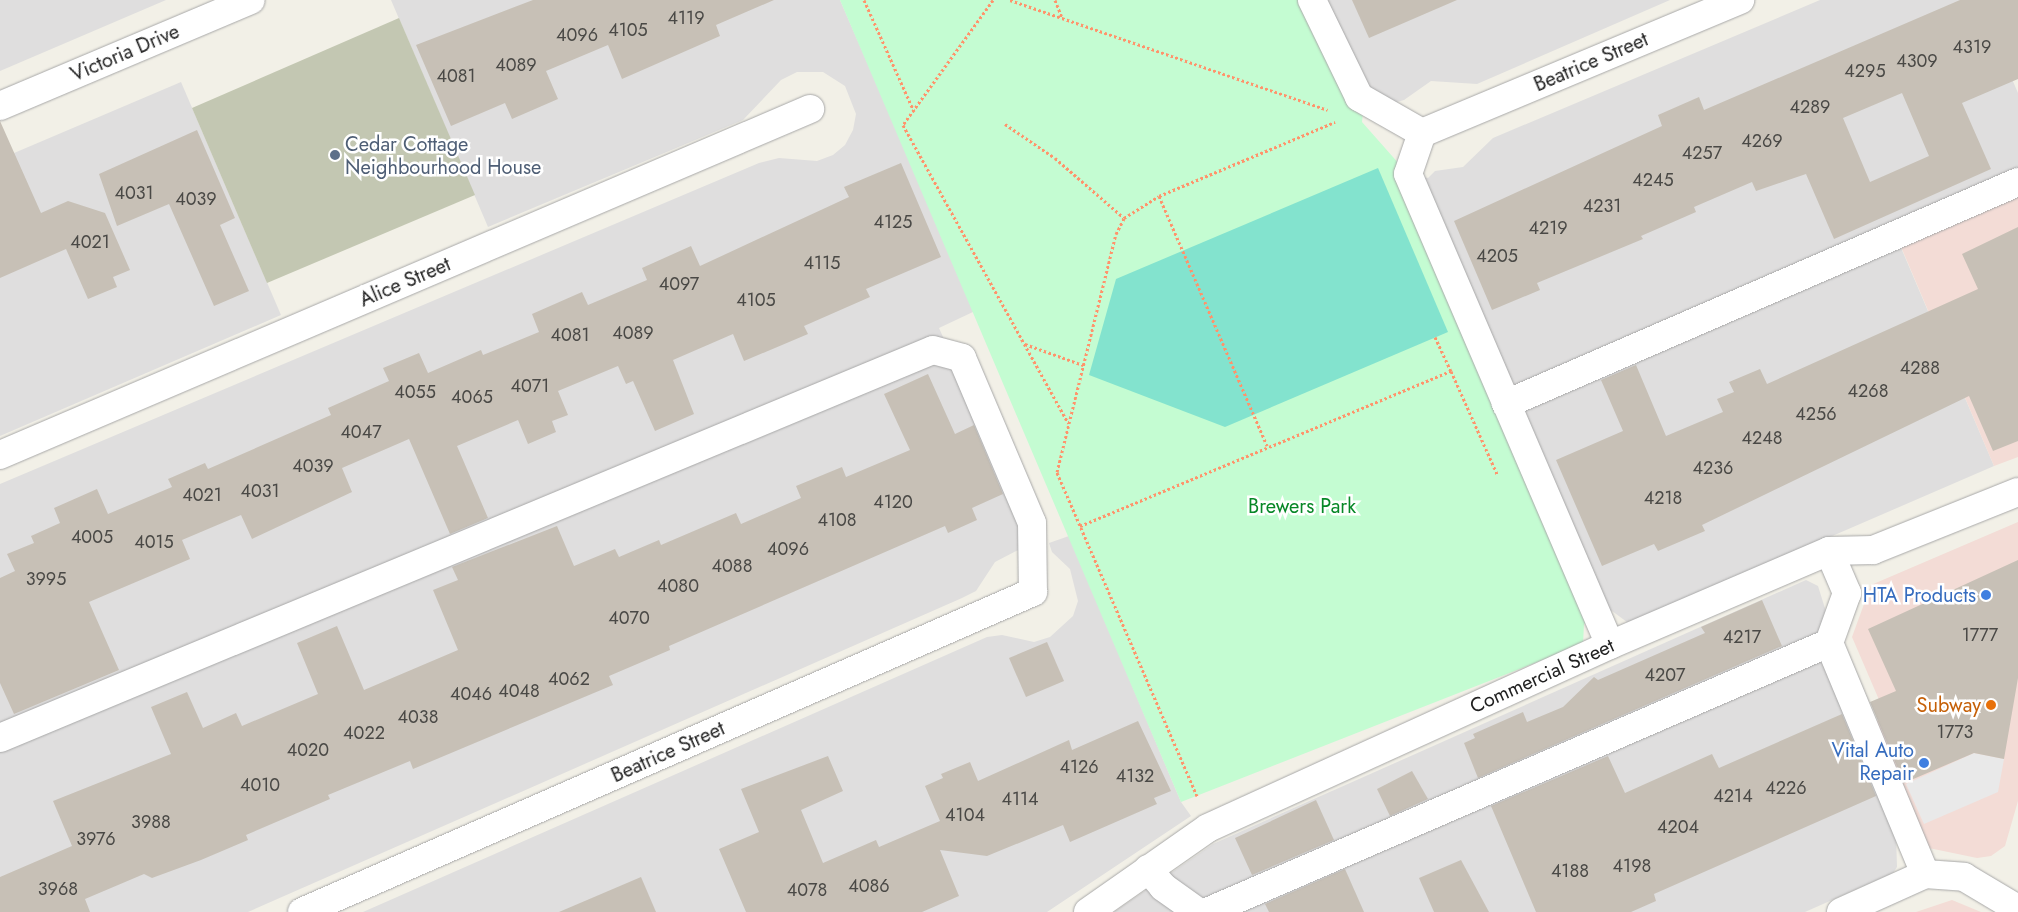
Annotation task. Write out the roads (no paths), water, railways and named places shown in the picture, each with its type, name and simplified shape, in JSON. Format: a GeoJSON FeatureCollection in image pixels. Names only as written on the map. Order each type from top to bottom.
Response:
{"type":"FeatureCollection","features":[{"type":"Feature","properties":{"kind":"street","name":"Victoria Drive"},"geometry":{"type":"LineString","coordinates":[[0,106],[250,0]]}},
{"type":"Feature","properties":{"kind":"street"},"geometry":{"type":"LineString","coordinates":[[1312,0],[1359,97],[1359,112],[1432,128],[1408,174],[1610,645]]}},
{"type":"Feature","properties":{"kind":"street","name":"Beatrice Street"},"geometry":{"type":"LineString","coordinates":[[1432,128],[1740,0]]}},
{"type":"Feature","properties":{"kind":"street","name":"Alice Street"},"geometry":{"type":"LineString","coordinates":[[0,455],[810,109]]}},
{"type":"Feature","properties":{"kind":"street"},"geometry":{"type":"LineString","coordinates":[[1506,404],[2018,182]]}},
{"type":"Feature","properties":{"kind":"street","name":"Beatrice Street"},"geometry":{"type":"LineString","coordinates":[[0,738],[933,350],[962,358],[1032,523],[1033,592],[302,912]]}},
{"type":"Feature","properties":{"kind":"street","name":"Commercial Street"},"geometry":{"type":"LineString","coordinates":[[1088,912],[1208,828],[1610,645],[1829,551],[1873,550],[2018,492]]}},
{"type":"Feature","properties":{"kind":"street"},"geometry":{"type":"LineString","coordinates":[[1829,551],[1847,593],[1829,643],[1925,874]]}},
{"type":"Feature","properties":{"kind":"street"},"geometry":{"type":"LineString","coordinates":[[1207,912],[1829,643]]}},
{"type":"Feature","properties":{"kind":"street"},"geometry":{"type":"LineString","coordinates":[[1148,869],[1163,887],[1198,912]]}},
{"type":"Feature","properties":{"kind":"street"},"geometry":{"type":"LineString","coordinates":[[1841,912],[1925,874],[1964,877],[2018,909]]}},
{"type":"Feature","properties":{"kind":"place","name":"Cedar Cottage Neighbourhood House"},"geometry":{"type":"Point","coordinates":[335,155]}},
{"type":"Feature","properties":{"kind":"place","name":"HTA Products"},"geometry":{"type":"Point","coordinates":[1986,595]}},
{"type":"Feature","properties":{"kind":"place","name":"Subway"},"geometry":{"type":"Point","coordinates":[1991,705]}},
{"type":"Feature","properties":{"kind":"place","name":"Vital Auto Repair"},"geometry":{"type":"Point","coordinates":[1924,763]}},
{"type":"Feature","properties":{"kind":"park label","name":"Brewers Park"},"geometry":{"type":"Point","coordinates":[1302,506]}}]}
